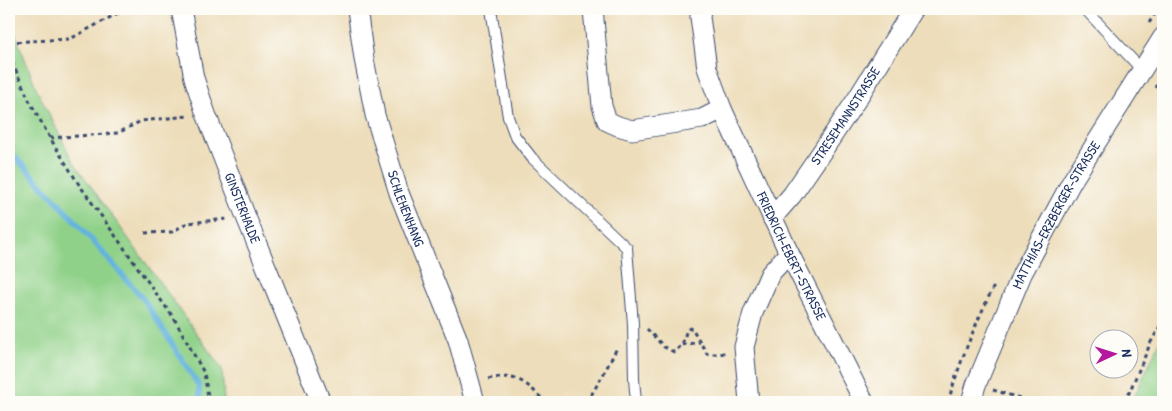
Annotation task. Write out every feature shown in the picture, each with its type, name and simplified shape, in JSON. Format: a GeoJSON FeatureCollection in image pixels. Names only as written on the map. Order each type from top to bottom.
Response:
{"type":"FeatureCollection","features":[{"type":"Feature","properties":{"kind":"street","name":"GINSTERHALDE"},"geometry":{"type":"LineString","coordinates":[[181,9],[194,78],[206,114],[321,402]]}},
{"type":"Feature","properties":{"kind":"street","name":"SCHLEHENHANG"},"geometry":{"type":"LineString","coordinates":[[357,9],[374,115],[398,193],[458,340],[475,402]]}},
{"type":"Feature","properties":{"kind":"street"},"geometry":{"type":"LineString","coordinates":[[593,9],[602,106],[607,121],[632,130],[702,119],[722,109]]}},
{"type":"Feature","properties":{"kind":"street","name":"FRIEDRICH-EBERT-STRASSE"},"geometry":{"type":"LineString","coordinates":[[701,9],[700,17],[707,68],[722,109],[772,218],[864,402]]}},
{"type":"Feature","properties":{"kind":"street","name":"STRESEMANNSTRASSE"},"geometry":{"type":"LineString","coordinates":[[772,218],[792,195],[823,150],[913,9]]}},
{"type":"Feature","properties":{"kind":"street","name":"MATTHIAS-ERZBERGER-STRASSE"},"geometry":{"type":"LineString","coordinates":[[973,394],[1022,274],[1072,181],[1163,37]]}},
{"type":"Feature","properties":{"kind":"street"},"geometry":{"type":"LineString","coordinates":[[749,402],[744,347],[753,313],[770,274],[790,253]]}},
{"type":"Feature","properties":{"kind":"lane"},"geometry":{"type":"LineString","coordinates":[[491,9],[508,117],[516,136],[532,158],[627,248],[633,324],[636,402]]}},
{"type":"Feature","properties":{"kind":"lane"},"geometry":{"type":"LineString","coordinates":[[1085,9],[1142,70]]}},
{"type":"Feature","properties":{"kind":"path"},"geometry":{"type":"LineString","coordinates":[[9,42],[70,39],[120,12],[151,9]]}},
{"type":"Feature","properties":{"kind":"path"},"geometry":{"type":"LineString","coordinates":[[9,55],[29,100],[78,183],[175,320],[204,372],[209,402]]}},
{"type":"Feature","properties":{"kind":"path"},"geometry":{"type":"LineString","coordinates":[[50,138],[118,132],[141,121],[206,114]]}},
{"type":"Feature","properties":{"kind":"path"},"geometry":{"type":"LineString","coordinates":[[145,233],[172,232],[186,223],[246,218]]}},
{"type":"Feature","properties":{"kind":"path"},"geometry":{"type":"LineString","coordinates":[[1125,402],[1151,342],[1163,321]]}},
{"type":"Feature","properties":{"kind":"path"},"geometry":{"type":"LineString","coordinates":[[633,324],[643,325],[664,347],[674,352],[682,345],[687,329],[692,328],[706,354],[720,354]]}},
{"type":"Feature","properties":{"kind":"path"},"geometry":{"type":"LineString","coordinates":[[682,345],[700,342]]}},
{"type":"Feature","properties":{"kind":"path"},"geometry":{"type":"LineString","coordinates":[[587,402],[618,345]]}},
{"type":"Feature","properties":{"kind":"path"},"geometry":{"type":"LineString","coordinates":[[498,377],[515,378],[532,388],[545,402]]}},
{"type":"Feature","properties":{"kind":"path"},"geometry":{"type":"LineString","coordinates":[[973,394],[1033,402]]}},
{"type":"Feature","properties":{"kind":"green space"},"geometry":{"type":"Polygon","coordinates":[[[9,18],[37,90],[72,160],[222,369],[224,402],[9,402],[9,18]]]}},
{"type":"Feature","properties":{"kind":"green space"},"geometry":{"type":"Polygon","coordinates":[[[1163,335],[1163,402],[1132,402],[1158,345],[1163,335]]]}},
{"type":"Feature","properties":{"kind":"waterway"},"geometry":{"type":"LineString","coordinates":[[9,149],[72,217],[144,300],[199,386],[200,402]]}}]}
